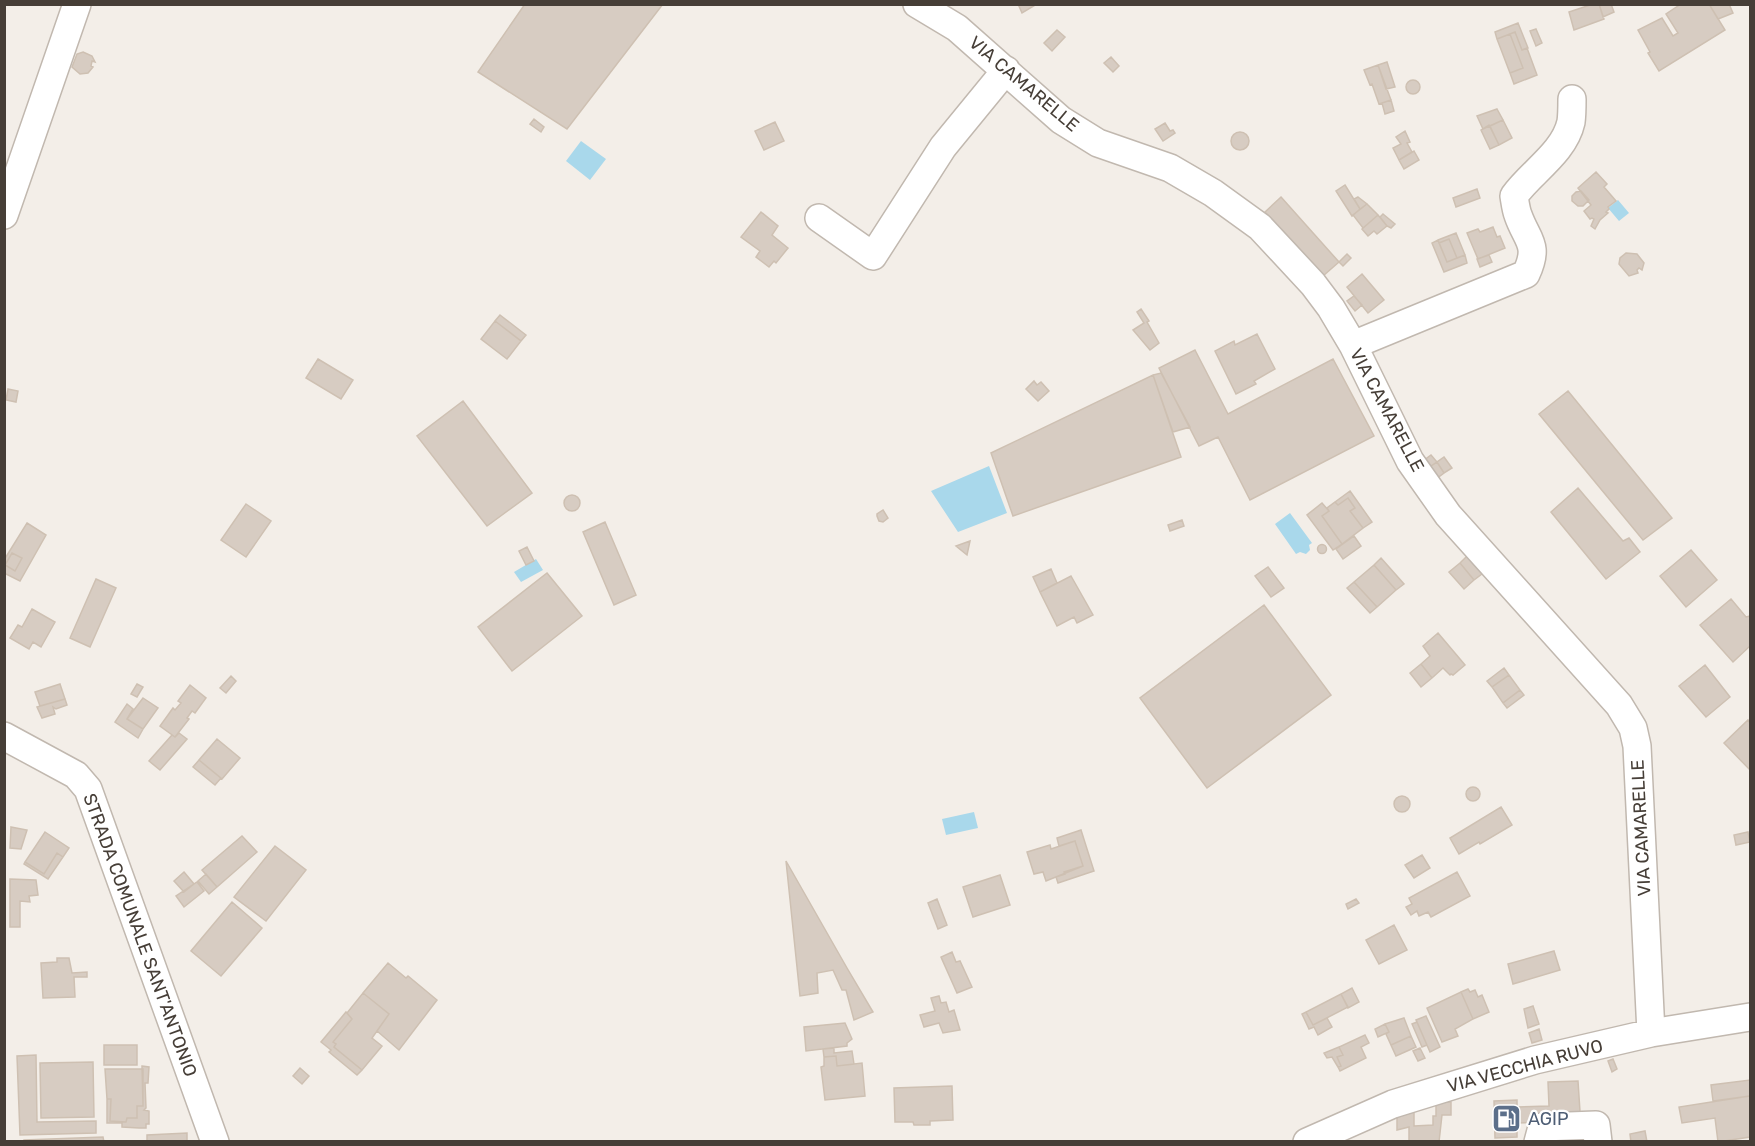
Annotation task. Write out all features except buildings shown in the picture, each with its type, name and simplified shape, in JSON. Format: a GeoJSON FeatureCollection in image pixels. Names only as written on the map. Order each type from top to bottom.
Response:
{"type":"FeatureCollection","features":[{"type":"Feature","properties":{"kind":"street"},"geometry":{"type":"LineString","coordinates":[[4,215],[77,4]]}},
{"type":"Feature","properties":{"kind":"street","name":"VIA CAMARELLE"},"geometry":{"type":"LineString","coordinates":[[916,4],[957,28],[1061,120],[1098,143],[1170,168],[1213,193],[1260,227],[1313,284],[1331,308],[1353,345],[1410,460],[1448,514],[1619,705],[1633,728],[1637,746],[1651,1033]]}},
{"type":"Feature","properties":{"kind":"street"},"geometry":{"type":"LineString","coordinates":[[819,218],[873,256],[943,147],[1006,70]]}},
{"type":"Feature","properties":{"kind":"street"},"geometry":{"type":"LineString","coordinates":[[1353,345],[1526,274],[1533,259],[1531,241],[1517,215],[1514,196],[1523,183],[1538,170],[1561,143],[1571,123],[1572,99]]}},
{"type":"Feature","properties":{"kind":"street","name":"STRADA COMUNALE SANT'ANTONIO"},"geometry":{"type":"LineString","coordinates":[[4,736],[76,775],[88,789],[215,1142]]}},
{"type":"Feature","properties":{"kind":"street","name":"VIA VECCHIA RUVO"},"geometry":{"type":"LineString","coordinates":[[1307,1142],[1403,1101],[1535,1060],[1651,1033],[1750,1017]]}},
{"type":"Feature","properties":{"kind":"street"},"geometry":{"type":"LineString","coordinates":[[1538,1142],[1542,1127],[1596,1125],[1598,1142]]}},
{"type":"Feature","properties":{"kind":"water"},"geometry":{"type":"Polygon","coordinates":[[[581,141],[606,159],[590,180],[566,161],[581,141]]]}},
{"type":"Feature","properties":{"kind":"water"},"geometry":{"type":"Polygon","coordinates":[[[1618,200],[1629,213],[1619,221],[1608,208],[1618,200]]]}},
{"type":"Feature","properties":{"kind":"water"},"geometry":{"type":"Polygon","coordinates":[[[989,466],[1007,513],[958,532],[931,491],[989,466]]]}},
{"type":"Feature","properties":{"kind":"water"},"geometry":{"type":"Polygon","coordinates":[[[1290,513],[1312,543],[1306,554],[1300,552],[1296,554],[1275,524],[1290,513]]]}},
{"type":"Feature","properties":{"kind":"water"},"geometry":{"type":"Polygon","coordinates":[[[536,559],[543,570],[521,582],[514,572],[536,559]]]}},
{"type":"Feature","properties":{"kind":"water"},"geometry":{"type":"Polygon","coordinates":[[[974,812],[978,828],[946,835],[942,819],[974,812]]]}},
{"type":"Feature","properties":{"kind":"place","name":"AGIP"},"geometry":{"type":"Point","coordinates":[1507,1119]}}]}
